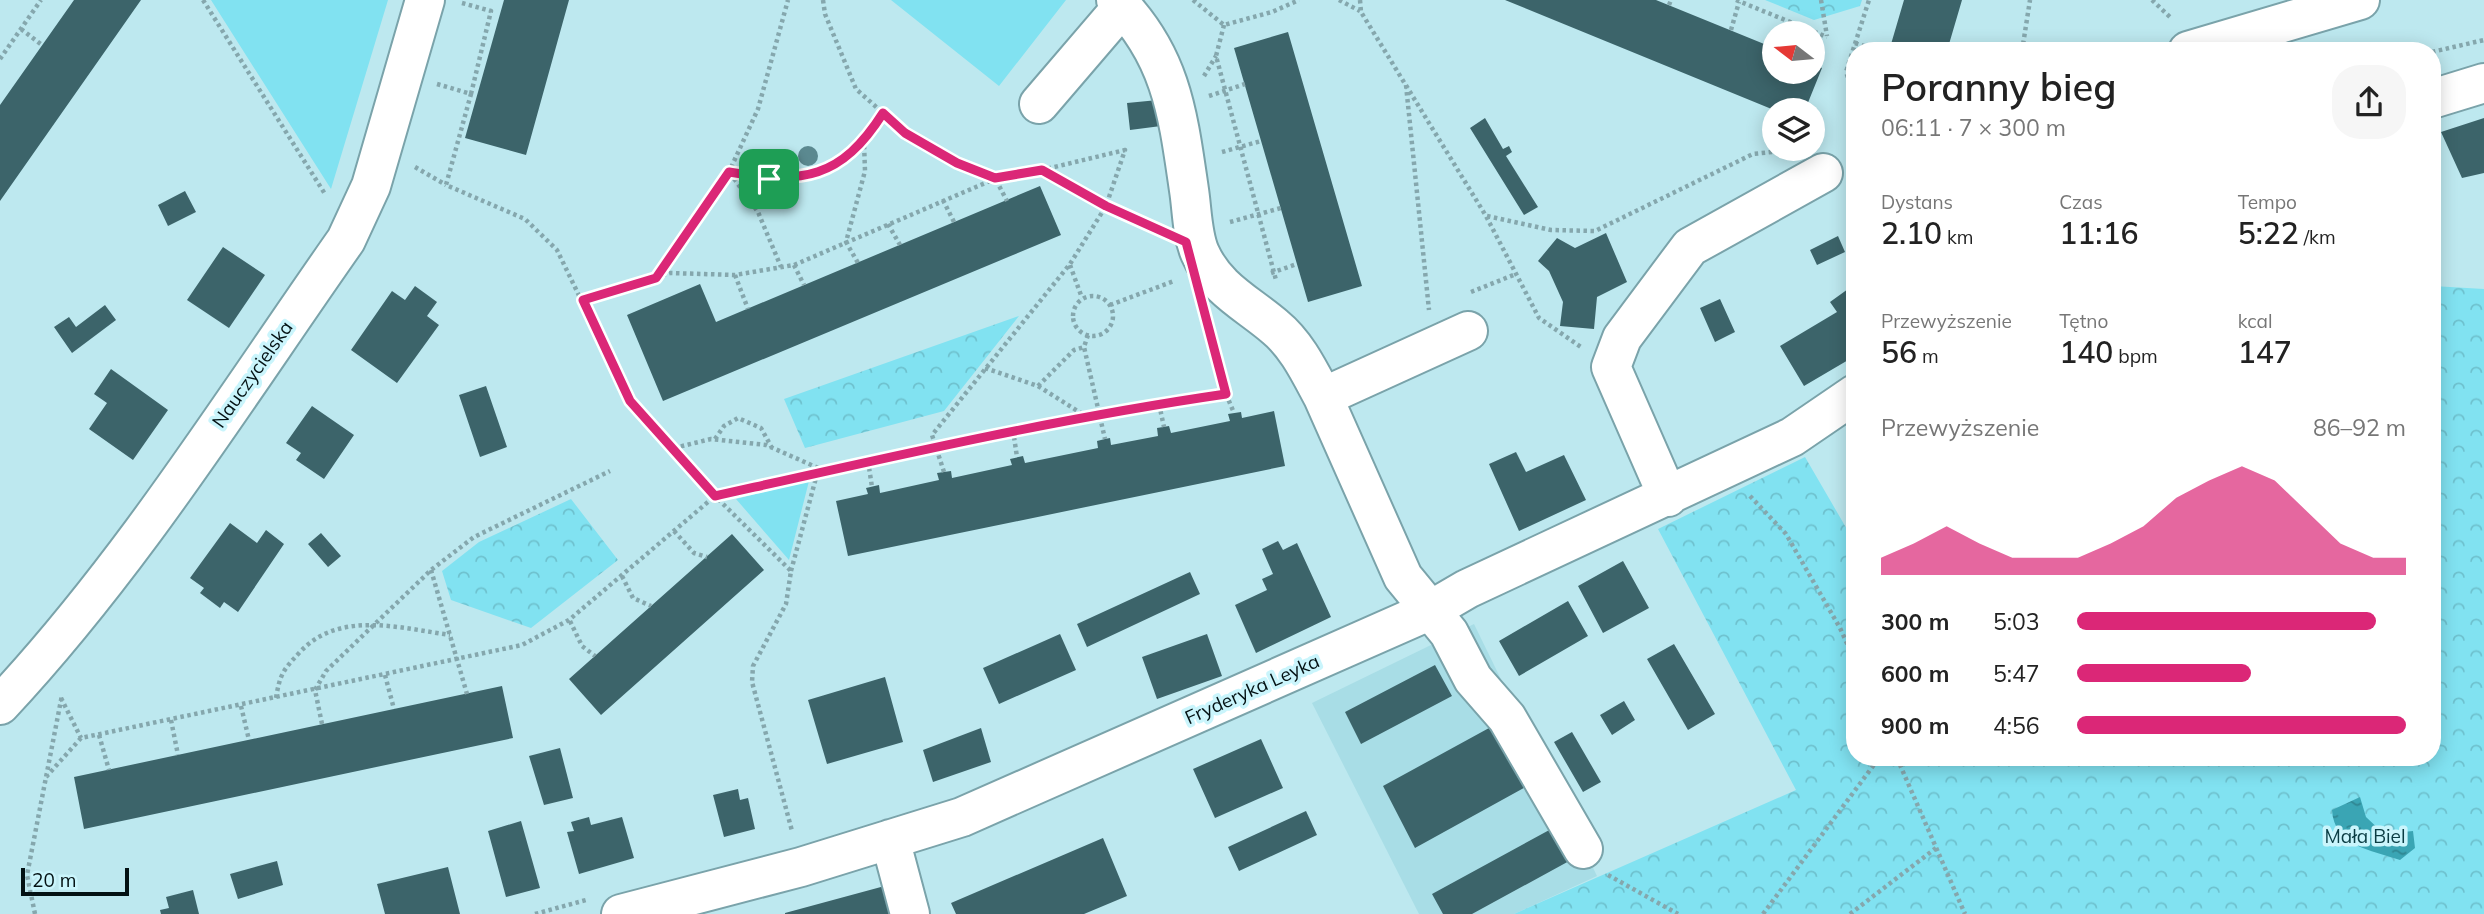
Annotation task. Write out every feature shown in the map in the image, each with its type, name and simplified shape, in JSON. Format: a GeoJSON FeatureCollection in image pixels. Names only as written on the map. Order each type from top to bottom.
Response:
{"type":"FeatureCollection","features":[{"type":"Feature","properties":{"kind":"street","name":"Nauczycielska"},"geometry":{"type":"LineString","coordinates":[[0,705],[43,658],[112,574],[346,240],[371,186],[425,0]]}},
{"type":"Feature","properties":{"kind":"street"},"geometry":{"type":"LineString","coordinates":[[2218,42],[2360,0]]}},
{"type":"Feature","properties":{"kind":"street"},"geometry":{"type":"LineString","coordinates":[[1039,104],[1120,3],[1135,19],[1160,58],[1175,99],[1180,232],[1200,252],[1224,290],[1277,328],[1303,361],[1323,397],[1403,577],[1449,633],[1473,679],[1507,718],[1583,849]]}},
{"type":"Feature","properties":{"kind":"street"},"geometry":{"type":"LineString","coordinates":[[2441,96],[2484,83]]}},
{"type":"Feature","properties":{"kind":"street"},"geometry":{"type":"LineString","coordinates":[[1668,497],[1611,367],[1622,338],[1690,247],[1823,173]]}},
{"type":"Feature","properties":{"kind":"street"},"geometry":{"type":"LineString","coordinates":[[1323,397],[1444,317]]}},
{"type":"Feature","properties":{"kind":"street","name":"Fryderyka Leyka"},"geometry":{"type":"LineString","coordinates":[[621,914],[801,867],[962,817],[1431,610],[1467,589],[1668,497],[1792,436],[1846,400]]}},
{"type":"Feature","properties":{"kind":"street"},"geometry":{"type":"LineString","coordinates":[[890,839],[910,914]]}},
{"type":"Feature","properties":{"kind":"path"},"geometry":{"type":"LineString","coordinates":[[0,59],[41,0]]}},
{"type":"Feature","properties":{"kind":"path"},"geometry":{"type":"LineString","coordinates":[[446,185],[492,11],[451,0]]}},
{"type":"Feature","properties":{"kind":"path"},"geometry":{"type":"LineString","coordinates":[[656,278],[729,172],[758,109],[788,0]]}},
{"type":"Feature","properties":{"kind":"path"},"geometry":{"type":"LineString","coordinates":[[822,0],[825,14],[856,89],[905,133],[934,151],[995,178],[1007,201]]}},
{"type":"Feature","properties":{"kind":"path"},"geometry":{"type":"LineString","coordinates":[[1194,0],[1224,24]]}},
{"type":"Feature","properties":{"kind":"path"},"geometry":{"type":"LineString","coordinates":[[1224,24],[1272,12],[1299,0]]}},
{"type":"Feature","properties":{"kind":"path"},"geometry":{"type":"LineString","coordinates":[[1339,0],[1361,12],[1406,81],[1486,216],[1539,318],[1611,367]]}},
{"type":"Feature","properties":{"kind":"path"},"geometry":{"type":"LineString","coordinates":[[1360,0],[1361,12]]}},
{"type":"Feature","properties":{"kind":"path"},"geometry":{"type":"LineString","coordinates":[[1738,1],[1746,0]]}},
{"type":"Feature","properties":{"kind":"path"},"geometry":{"type":"LineString","coordinates":[[1821,0],[1824,21]]}},
{"type":"Feature","properties":{"kind":"path"},"geometry":{"type":"LineString","coordinates":[[1855,42],[1869,0]]}},
{"type":"Feature","properties":{"kind":"path"},"geometry":{"type":"LineString","coordinates":[[2023,42],[2030,0]]}},
{"type":"Feature","properties":{"kind":"path"},"geometry":{"type":"LineString","coordinates":[[1738,1],[1788,21]]}},
{"type":"Feature","properties":{"kind":"path"},"geometry":{"type":"LineString","coordinates":[[1731,30],[1738,1]]}},
{"type":"Feature","properties":{"kind":"path"},"geometry":{"type":"LineString","coordinates":[[1224,24],[1216,55],[1278,285]]}},
{"type":"Feature","properties":{"kind":"path"},"geometry":{"type":"LineString","coordinates":[[21,29],[42,45]]}},
{"type":"Feature","properties":{"kind":"path"},"geometry":{"type":"LineString","coordinates":[[2441,50],[2484,40]]}},
{"type":"Feature","properties":{"kind":"path"},"geometry":{"type":"LineString","coordinates":[[1406,81],[1444,317],[1516,274]]}},
{"type":"Feature","properties":{"kind":"path"},"geometry":{"type":"LineString","coordinates":[[435,83],[471,94]]}},
{"type":"Feature","properties":{"kind":"path"},"geometry":{"type":"LineString","coordinates":[[1226,91],[1245,84]]}},
{"type":"Feature","properties":{"kind":"path"},"geometry":{"type":"LineString","coordinates":[[729,172],[769,179],[807,177],[838,163],[864,143],[883,113]]}},
{"type":"Feature","properties":{"kind":"path"},"geometry":{"type":"LineString","coordinates":[[858,263],[846,242],[864,171],[864,143]]}},
{"type":"Feature","properties":{"kind":"path"},"geometry":{"type":"LineString","coordinates":[[583,300],[670,273],[735,275],[794,265],[995,178],[1125,150],[1106,206],[1070,264],[932,435],[944,472]]}},
{"type":"Feature","properties":{"kind":"path"},"geometry":{"type":"LineString","coordinates":[[1486,216],[1551,230],[1595,231],[1753,154],[1762,153]]}},
{"type":"Feature","properties":{"kind":"path"},"geometry":{"type":"LineString","coordinates":[[412,165],[446,185],[525,219],[557,250],[630,401],[715,496],[791,571]]}},
{"type":"Feature","properties":{"kind":"path"},"geometry":{"type":"LineString","coordinates":[[1042,170],[1106,206],[1180,232],[1281,208]]}},
{"type":"Feature","properties":{"kind":"path"},"geometry":{"type":"LineString","coordinates":[[729,172],[758,212],[781,267]]}},
{"type":"Feature","properties":{"kind":"path"},"geometry":{"type":"LineString","coordinates":[[943,200],[954,222]]}},
{"type":"Feature","properties":{"kind":"path"},"geometry":{"type":"LineString","coordinates":[[888,224],[900,246]]}},
{"type":"Feature","properties":{"kind":"path"},"geometry":{"type":"LineString","coordinates":[[1070,264],[1082,298]]}},
{"type":"Feature","properties":{"kind":"path"},"geometry":{"type":"LineString","coordinates":[[794,265],[804,285]]}},
{"type":"Feature","properties":{"kind":"path"},"geometry":{"type":"LineString","coordinates":[[735,275],[748,309]]}},
{"type":"Feature","properties":{"kind":"path"},"geometry":{"type":"LineString","coordinates":[[1110,305],[1182,278]]}},
{"type":"Feature","properties":{"kind":"path"},"geometry":{"type":"LineString","coordinates":[[1102,297],[1110,305],[1113,315],[1111,326],[1103,334],[1088,335],[1074,325],[1072,314],[1082,298],[1102,297]]}},
{"type":"Feature","properties":{"kind":"path"},"geometry":{"type":"LineString","coordinates":[[1205,314],[1226,394],[1234,413]]}},
{"type":"Feature","properties":{"kind":"path"},"geometry":{"type":"LineString","coordinates":[[1088,335],[1084,347],[1105,439]]}},
{"type":"Feature","properties":{"kind":"path"},"geometry":{"type":"LineString","coordinates":[[1038,386],[1073,350],[1084,347]]}},
{"type":"Feature","properties":{"kind":"path"},"geometry":{"type":"LineString","coordinates":[[985,368],[1038,386],[1085,416]]}},
{"type":"Feature","properties":{"kind":"path"},"geometry":{"type":"LineString","coordinates":[[46,776],[81,738],[522,645],[569,620],[715,496],[934,446],[1098,413],[1226,394]]}},
{"type":"Feature","properties":{"kind":"path"},"geometry":{"type":"LineString","coordinates":[[1159,404],[1164,427]]}},
{"type":"Feature","properties":{"kind":"path"},"geometry":{"type":"LineString","coordinates":[[715,439],[724,426],[738,418],[761,428],[772,448]]}},
{"type":"Feature","properties":{"kind":"path"},"geometry":{"type":"LineString","coordinates":[[1013,430],[1017,457]]}},
{"type":"Feature","properties":{"kind":"path"},"geometry":{"type":"LineString","coordinates":[[674,449],[715,439],[772,448],[825,471]]}},
{"type":"Feature","properties":{"kind":"path"},"geometry":{"type":"LineString","coordinates":[[869,461],[872,487]]}},
{"type":"Feature","properties":{"kind":"path"},"geometry":{"type":"LineString","coordinates":[[1731,466],[1743,488],[1786,534],[1846,641]]}},
{"type":"Feature","properties":{"kind":"path"},"geometry":{"type":"LineString","coordinates":[[322,724],[315,690],[326,671],[431,570],[474,537],[610,471]]}},
{"type":"Feature","properties":{"kind":"path"},"geometry":{"type":"LineString","coordinates":[[795,842],[752,682],[754,666],[786,604],[791,571],[817,473]]}},
{"type":"Feature","properties":{"kind":"path"},"geometry":{"type":"LineString","coordinates":[[674,531],[694,553],[707,556]]}},
{"type":"Feature","properties":{"kind":"path"},"geometry":{"type":"LineString","coordinates":[[431,570],[467,694]]}},
{"type":"Feature","properties":{"kind":"path"},"geometry":{"type":"LineString","coordinates":[[622,576],[633,598],[651,606]]}},
{"type":"Feature","properties":{"kind":"path"},"geometry":{"type":"LineString","coordinates":[[569,620],[582,646],[595,656]]}},
{"type":"Feature","properties":{"kind":"path"},"geometry":{"type":"LineString","coordinates":[[276,698],[280,673],[310,642],[344,626],[373,625],[450,635]]}},
{"type":"Feature","properties":{"kind":"path"},"geometry":{"type":"LineString","coordinates":[[385,675],[394,709]]}},
{"type":"Feature","properties":{"kind":"path"},"geometry":{"type":"LineString","coordinates":[[61,697],[81,738]]}},
{"type":"Feature","properties":{"kind":"path"},"geometry":{"type":"LineString","coordinates":[[241,706],[249,740]]}},
{"type":"Feature","properties":{"kind":"path"},"geometry":{"type":"LineString","coordinates":[[171,720],[178,755]]}},
{"type":"Feature","properties":{"kind":"path"},"geometry":{"type":"LineString","coordinates":[[99,734],[109,770]]}},
{"type":"Feature","properties":{"kind":"path"},"geometry":{"type":"LineString","coordinates":[[1763,914],[1873,766]]}},
{"type":"Feature","properties":{"kind":"path"},"geometry":{"type":"LineString","coordinates":[[1901,766],[1965,914]]}},
{"type":"Feature","properties":{"kind":"path"},"geometry":{"type":"LineString","coordinates":[[1850,914],[1937,848]]}},
{"type":"Feature","properties":{"kind":"path"},"geometry":{"type":"LineString","coordinates":[[1583,849],[1612,880],[1678,914]]}},
{"type":"Feature","properties":{"kind":"shaded area"},"geometry":{"type":"Polygon","coordinates":[[[1474,624],[1597,876],[1514,914],[1419,914],[1312,703],[1474,624]]]}},
{"type":"Feature","properties":{"kind":"green space"},"geometry":{"type":"Polygon","coordinates":[[[211,0],[388,0],[331,189],[211,0]]]}},
{"type":"Feature","properties":{"kind":"green space"},"geometry":{"type":"Polygon","coordinates":[[[891,0],[1066,0],[999,86],[891,0]]]}},
{"type":"Feature","properties":{"kind":"green space"},"geometry":{"type":"Polygon","coordinates":[[[1765,0],[1862,0],[1860,6],[1814,20],[1765,0]]]}},
{"type":"Feature","properties":{"kind":"green space","name":"Mała Biel"},"geometry":{"type":"Polygon","coordinates":[[[2441,286],[2484,289],[2484,914],[1514,914],[1796,790],[1658,529],[1805,457],[1846,528],[1846,766],[2441,766],[2441,286]]]}},
{"type":"Feature","properties":{"kind":"green space"},"geometry":{"type":"Polygon","coordinates":[[[1019,316],[944,411],[805,448],[784,399],[1019,316]]]}},
{"type":"Feature","properties":{"kind":"green space"},"geometry":{"type":"Polygon","coordinates":[[[809,481],[789,560],[736,499],[809,481]]]}},
{"type":"Feature","properties":{"kind":"green space"},"geometry":{"type":"Polygon","coordinates":[[[571,499],[618,560],[531,628],[451,600],[442,571],[479,542],[571,499]]]}},
{"type":"Feature","properties":{"kind":"water"},"geometry":{"type":"Polygon","coordinates":[[[2360,797],[2366,817],[2384,834],[2413,831],[2415,848],[2400,860],[2356,845],[2339,832],[2332,810],[2360,797]]]}},
{"type":"Feature","properties":{"kind":"building"},"geometry":{"type":"Polygon","coordinates":[[[74,0],[141,0],[0,201],[0,105],[74,0]]]}},
{"type":"Feature","properties":{"kind":"building"},"geometry":{"type":"Polygon","coordinates":[[[504,0],[569,0],[526,155],[465,138],[504,0]]]}},
{"type":"Feature","properties":{"kind":"building"},"geometry":{"type":"Polygon","coordinates":[[[1505,0],[1656,0],[1762,43],[1762,84],[1816,84],[1810,98],[1762,98],[1762,105],[1505,0]]]}},
{"type":"Feature","properties":{"kind":"building"},"geometry":{"type":"Polygon","coordinates":[[[1904,0],[1962,0],[1950,42],[1892,42],[1904,0]]]}},
{"type":"Feature","properties":{"kind":"building"},"geometry":{"type":"Polygon","coordinates":[[[1288,32],[1362,286],[1308,302],[1234,48],[1288,32]]]}},
{"type":"Feature","properties":{"kind":"building"},"geometry":{"type":"Polygon","coordinates":[[[1158,100],[1161,126],[1130,130],[1127,103],[1158,100]]]}},
{"type":"Feature","properties":{"kind":"building"},"geometry":{"type":"Polygon","coordinates":[[[1485,118],[1503,149],[1509,146],[1512,152],[1506,156],[1538,207],[1524,215],[1470,128],[1485,118]]]}},
{"type":"Feature","properties":{"kind":"building"},"geometry":{"type":"Polygon","coordinates":[[[2484,118],[2484,173],[2462,178],[2441,132],[2484,118]]]}},
{"type":"Feature","properties":{"kind":"building"},"geometry":{"type":"Polygon","coordinates":[[[1040,186],[1061,235],[663,401],[627,315],[700,284],[716,322],[1040,186]]]}},
{"type":"Feature","properties":{"kind":"building"},"geometry":{"type":"Polygon","coordinates":[[[185,191],[196,212],[168,226],[158,205],[185,191]]]}},
{"type":"Feature","properties":{"kind":"building"},"geometry":{"type":"Polygon","coordinates":[[[1606,233],[1627,282],[1597,297],[1594,329],[1560,326],[1563,302],[1549,271],[1538,261],[1557,238],[1575,248],[1606,233]]]}},
{"type":"Feature","properties":{"kind":"building"},"geometry":{"type":"Polygon","coordinates":[[[1838,236],[1845,252],[1817,265],[1810,250],[1838,236]]]}},
{"type":"Feature","properties":{"kind":"building"},"geometry":{"type":"Polygon","coordinates":[[[223,247],[265,275],[229,328],[187,300],[223,247]]]}},
{"type":"Feature","properties":{"kind":"building"},"geometry":{"type":"Polygon","coordinates":[[[415,286],[437,302],[427,316],[439,325],[397,383],[351,350],[392,291],[405,300],[415,286]]]}},
{"type":"Feature","properties":{"kind":"building"},"geometry":{"type":"Polygon","coordinates":[[[1846,290],[1846,361],[1804,386],[1780,346],[1837,312],[1830,302],[1846,290]]]}},
{"type":"Feature","properties":{"kind":"building"},"geometry":{"type":"Polygon","coordinates":[[[1720,299],[1735,332],[1715,342],[1700,308],[1720,299]]]}},
{"type":"Feature","properties":{"kind":"building"},"geometry":{"type":"Polygon","coordinates":[[[105,305],[116,320],[72,353],[54,327],[69,317],[76,327],[105,305]]]}},
{"type":"Feature","properties":{"kind":"building"},"geometry":{"type":"Polygon","coordinates":[[[111,369],[168,410],[133,460],[89,429],[107,403],[94,394],[111,369]]]}},
{"type":"Feature","properties":{"kind":"building"},"geometry":{"type":"Polygon","coordinates":[[[486,386],[507,447],[480,457],[459,395],[486,386]]]}},
{"type":"Feature","properties":{"kind":"building"},"geometry":{"type":"Polygon","coordinates":[[[312,406],[354,435],[324,479],[296,460],[301,453],[286,443],[312,406]]]}},
{"type":"Feature","properties":{"kind":"building"},"geometry":{"type":"Polygon","coordinates":[[[1274,411],[1285,466],[848,556],[836,501],[868,494],[866,488],[879,485],[880,493],[939,480],[937,473],[951,471],[952,478],[1012,465],[1010,459],[1023,456],[1025,463],[1098,448],[1097,441],[1105,439],[1110,438],[1111,445],[1158,436],[1157,428],[1169,426],[1171,433],[1230,421],[1228,414],[1241,412],[1242,418],[1274,411]]]}},
{"type":"Feature","properties":{"kind":"building"},"geometry":{"type":"Polygon","coordinates":[[[1516,452],[1526,472],[1564,455],[1586,500],[1519,531],[1489,464],[1516,452]]]}},
{"type":"Feature","properties":{"kind":"building"},"geometry":{"type":"Polygon","coordinates":[[[230,523],[257,543],[266,530],[284,544],[238,612],[224,602],[220,608],[200,593],[204,588],[190,578],[230,523]]]}},
{"type":"Feature","properties":{"kind":"building"},"geometry":{"type":"Polygon","coordinates":[[[321,533],[341,556],[328,567],[308,544],[321,533]]]}},
{"type":"Feature","properties":{"kind":"building"},"geometry":{"type":"Polygon","coordinates":[[[732,534],[764,570],[601,715],[569,679],[732,534]]]}},
{"type":"Feature","properties":{"kind":"building"},"geometry":{"type":"Polygon","coordinates":[[[1278,541],[1283,550],[1297,543],[1331,617],[1256,653],[1235,605],[1267,590],[1262,579],[1273,574],[1262,549],[1278,541]]]}},
{"type":"Feature","properties":{"kind":"building"},"geometry":{"type":"Polygon","coordinates":[[[1623,561],[1649,608],[1603,633],[1578,586],[1623,561]]]}},
{"type":"Feature","properties":{"kind":"building"},"geometry":{"type":"Polygon","coordinates":[[[1190,572],[1200,594],[1087,647],[1077,624],[1190,572]]]}},
{"type":"Feature","properties":{"kind":"building"},"geometry":{"type":"Polygon","coordinates":[[[1568,601],[1588,636],[1519,676],[1499,641],[1568,601]]]}},
{"type":"Feature","properties":{"kind":"building"},"geometry":{"type":"Polygon","coordinates":[[[1060,634],[1076,670],[999,704],[983,668],[1060,634]]]}},
{"type":"Feature","properties":{"kind":"building"},"geometry":{"type":"Polygon","coordinates":[[[1207,634],[1222,676],[1157,699],[1142,657],[1207,634]]]}},
{"type":"Feature","properties":{"kind":"building"},"geometry":{"type":"Polygon","coordinates":[[[1674,644],[1715,714],[1688,730],[1647,659],[1674,644]]]}},
{"type":"Feature","properties":{"kind":"building"},"geometry":{"type":"Polygon","coordinates":[[[1435,665],[1452,696],[1361,744],[1345,712],[1435,665]]]}},
{"type":"Feature","properties":{"kind":"building"},"geometry":{"type":"Polygon","coordinates":[[[885,677],[903,742],[827,764],[808,700],[885,677]]]}},
{"type":"Feature","properties":{"kind":"building"},"geometry":{"type":"Polygon","coordinates":[[[502,686],[513,738],[84,829],[74,777],[502,686]]]}},
{"type":"Feature","properties":{"kind":"building"},"geometry":{"type":"Polygon","coordinates":[[[1624,701],[1635,720],[1612,735],[1600,715],[1624,701]]]}},
{"type":"Feature","properties":{"kind":"building"},"geometry":{"type":"Polygon","coordinates":[[[1500,722],[1533,783],[1415,848],[1383,786],[1500,722]]]}},
{"type":"Feature","properties":{"kind":"building"},"geometry":{"type":"Polygon","coordinates":[[[981,728],[991,762],[933,782],[923,750],[981,728]]]}},
{"type":"Feature","properties":{"kind":"building"},"geometry":{"type":"Polygon","coordinates":[[[1572,732],[1601,782],[1583,792],[1554,742],[1572,732]]]}},
{"type":"Feature","properties":{"kind":"building"},"geometry":{"type":"Polygon","coordinates":[[[1261,739],[1283,788],[1215,818],[1193,769],[1261,739]]]}},
{"type":"Feature","properties":{"kind":"building"},"geometry":{"type":"Polygon","coordinates":[[[560,748],[573,798],[544,805],[529,756],[560,748]]]}},
{"type":"Feature","properties":{"kind":"building"},"geometry":{"type":"Polygon","coordinates":[[[738,789],[740,800],[748,798],[755,829],[724,837],[713,795],[738,789]]]}},
{"type":"Feature","properties":{"kind":"building"},"geometry":{"type":"Polygon","coordinates":[[[1306,811],[1317,835],[1239,871],[1228,847],[1306,811]]]}},
{"type":"Feature","properties":{"kind":"building"},"geometry":{"type":"Polygon","coordinates":[[[589,817],[591,825],[622,817],[634,858],[579,874],[567,832],[574,831],[571,822],[589,817]]]}},
{"type":"Feature","properties":{"kind":"building"},"geometry":{"type":"Polygon","coordinates":[[[521,821],[540,888],[506,897],[488,831],[521,821]]]}},
{"type":"Feature","properties":{"kind":"building"},"geometry":{"type":"Polygon","coordinates":[[[1553,828],[1571,860],[1472,914],[1443,914],[1432,894],[1553,828]]]}},
{"type":"Feature","properties":{"kind":"building"},"geometry":{"type":"Polygon","coordinates":[[[1103,838],[1127,896],[1084,914],[956,914],[951,903],[1103,838]]]}},
{"type":"Feature","properties":{"kind":"building"},"geometry":{"type":"Polygon","coordinates":[[[277,861],[283,885],[238,899],[230,874],[277,861]]]}},
{"type":"Feature","properties":{"kind":"building"},"geometry":{"type":"Polygon","coordinates":[[[448,867],[460,914],[385,914],[377,884],[448,867]]]}},
{"type":"Feature","properties":{"kind":"building"},"geometry":{"type":"Polygon","coordinates":[[[892,884],[900,914],[785,914],[785,913],[892,884]]]}},
{"type":"Feature","properties":{"kind":"building"},"geometry":{"type":"Polygon","coordinates":[[[193,890],[199,914],[161,914],[160,910],[169,908],[166,897],[193,890]]]}},
{"type":"Feature","properties":{"kind":"route"},"geometry":{"type":"LineString","coordinates":[[883,113],[905,133],[934,151],[995,178],[1042,170],[1106,206],[1186,242],[1226,394],[1098,413],[934,446],[715,496],[630,401],[583,300],[656,278],[729,172],[769,179],[807,177],[838,163],[864,143],[883,113]]}}]}
